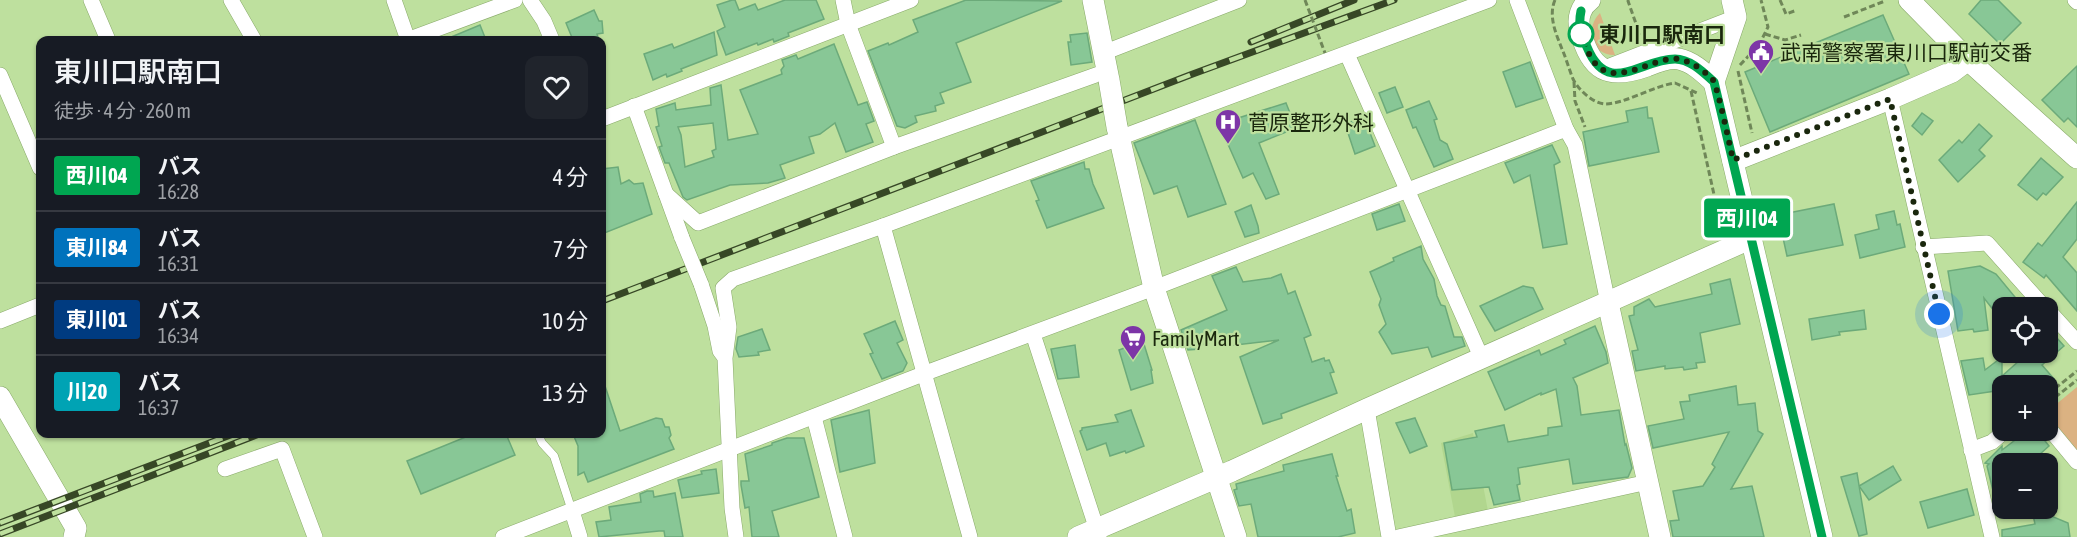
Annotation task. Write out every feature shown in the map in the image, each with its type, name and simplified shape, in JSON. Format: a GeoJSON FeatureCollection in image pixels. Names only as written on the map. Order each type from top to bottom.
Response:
{"type":"FeatureCollection","features":[{"type":"Feature","properties":{"kind":"street"},"geometry":{"type":"LineString","coordinates":[[91,0],[106,36]]}},
{"type":"Feature","properties":{"kind":"street"},"geometry":{"type":"LineString","coordinates":[[231,0],[252,36]]}},
{"type":"Feature","properties":{"kind":"street"},"geometry":{"type":"LineString","coordinates":[[394,0],[407,36]]}},
{"type":"Feature","properties":{"kind":"street"},"geometry":{"type":"LineString","coordinates":[[419,36],[514,0]]}},
{"type":"Feature","properties":{"kind":"street"},"geometry":{"type":"LineString","coordinates":[[530,0],[544,21],[550,36]]}},
{"type":"Feature","properties":{"kind":"street"},"geometry":{"type":"LineString","coordinates":[[843,0],[848,24],[894,147]]}},
{"type":"Feature","properties":{"kind":"street"},"geometry":{"type":"LineString","coordinates":[[606,117],[911,0]]}},
{"type":"Feature","properties":{"kind":"street"},"geometry":{"type":"LineString","coordinates":[[1093,0],[1118,132],[1154,288],[1236,537]]}},
{"type":"Feature","properties":{"kind":"street"},"geometry":{"type":"LineString","coordinates":[[666,194],[698,223],[1106,68],[1239,0]]}},
{"type":"Feature","properties":{"kind":"street"},"geometry":{"type":"LineString","coordinates":[[736,537],[725,358],[729,327],[723,288],[733,279],[883,226],[1118,132],[1347,54],[1489,0]]}},
{"type":"Feature","properties":{"kind":"street"},"geometry":{"type":"LineString","coordinates":[[1517,0],[1566,129],[1575,145],[1660,537]]}},
{"type":"Feature","properties":{"kind":"street"},"geometry":{"type":"LineString","coordinates":[[1590,0],[1581,11],[1579,27],[1592,60],[1602,69],[1623,74],[1676,58],[1699,69],[1714,82]]}},
{"type":"Feature","properties":{"kind":"street"},"geometry":{"type":"LineString","coordinates":[[1909,0],[1968,60],[2076,154]]}},
{"type":"Feature","properties":{"kind":"street"},"geometry":{"type":"LineString","coordinates":[[1602,69],[1734,8]]}},
{"type":"Feature","properties":{"kind":"street"},"geometry":{"type":"LineString","coordinates":[[1734,8],[1714,82],[1822,537]]}},
{"type":"Feature","properties":{"kind":"street"},"geometry":{"type":"LineString","coordinates":[[1347,54],[1482,359]]}},
{"type":"Feature","properties":{"kind":"street"},"geometry":{"type":"LineString","coordinates":[[1733,160],[1890,99],[1952,72],[1968,60]]}},
{"type":"Feature","properties":{"kind":"street"},"geometry":{"type":"LineString","coordinates":[[0,75],[36,159]]}},
{"type":"Feature","properties":{"kind":"street"},"geometry":{"type":"LineString","coordinates":[[1890,99],[1992,537]]}},
{"type":"Feature","properties":{"kind":"street"},"geometry":{"type":"LineString","coordinates":[[634,106],[701,284],[715,326],[720,351],[725,358]]}},
{"type":"Feature","properties":{"kind":"street"},"geometry":{"type":"LineString","coordinates":[[503,537],[1566,129]]}},
{"type":"Feature","properties":{"kind":"street"},"geometry":{"type":"LineString","coordinates":[[883,226],[970,537]]}},
{"type":"Feature","properties":{"kind":"street"},"geometry":{"type":"LineString","coordinates":[[1033,334],[1092,534],[1752,238]]}},
{"type":"Feature","properties":{"kind":"street"},"geometry":{"type":"LineString","coordinates":[[1923,247],[1987,243],[2035,297]]}},
{"type":"Feature","properties":{"kind":"street"},"geometry":{"type":"LineString","coordinates":[[0,321],[36,307]]}},
{"type":"Feature","properties":{"kind":"street"},"geometry":{"type":"LineString","coordinates":[[2058,322],[2077,342]]}},
{"type":"Feature","properties":{"kind":"street"},"geometry":{"type":"LineString","coordinates":[[0,397],[76,528],[74,537]]}},
{"type":"Feature","properties":{"kind":"street"},"geometry":{"type":"LineString","coordinates":[[1367,409],[1389,537]]}},
{"type":"Feature","properties":{"kind":"street"},"geometry":{"type":"LineString","coordinates":[[814,417],[845,537]]}},
{"type":"Feature","properties":{"kind":"street"},"geometry":{"type":"LineString","coordinates":[[2058,439],[2077,462]]}},
{"type":"Feature","properties":{"kind":"street"},"geometry":{"type":"LineString","coordinates":[[1971,450],[1993,441]]}},
{"type":"Feature","properties":{"kind":"street"},"geometry":{"type":"LineString","coordinates":[[225,469],[282,449],[315,537]]}},
{"type":"Feature","properties":{"kind":"street"},"geometry":{"type":"LineString","coordinates":[[1398,537],[1648,482]]}},
{"type":"Feature","properties":{"kind":"street"},"geometry":{"type":"LineString","coordinates":[[572,511],[580,537]]}},
{"type":"Feature","properties":{"kind":"lane"},"geometry":{"type":"LineString","coordinates":[[540,438],[554,456],[572,511]]}},
{"type":"Feature","properties":{"kind":"path"},"geometry":{"type":"LineString","coordinates":[[1305,0],[1325,53]]}},
{"type":"Feature","properties":{"kind":"path"},"geometry":{"type":"LineString","coordinates":[[1629,0],[1640,35]]}},
{"type":"Feature","properties":{"kind":"path"},"geometry":{"type":"LineString","coordinates":[[1752,133],[1738,72],[1739,66],[1759,45],[1768,27],[1761,0]]}},
{"type":"Feature","properties":{"kind":"path"},"geometry":{"type":"LineString","coordinates":[[1780,0],[1786,14],[1797,10]]}},
{"type":"Feature","properties":{"kind":"path"},"geometry":{"type":"LineString","coordinates":[[1844,17],[1885,1]]}},
{"type":"Feature","properties":{"kind":"path"},"geometry":{"type":"LineString","coordinates":[[1765,34],[1785,40],[1801,35]]}},
{"type":"Feature","properties":{"kind":"path"},"geometry":{"type":"LineString","coordinates":[[1574,80],[1575,101],[1584,125]]}},
{"type":"Feature","properties":{"kind":"path"},"geometry":{"type":"LineString","coordinates":[[1691,91],[1721,225]]}},
{"type":"Feature","properties":{"kind":"path"},"geometry":{"type":"LineString","coordinates":[[2058,386],[2077,370]]}},
{"type":"Feature","properties":{"kind":"path"},"geometry":{"type":"LineString","coordinates":[[2058,395],[2077,380],[2072,375]]}},
{"type":"Feature","properties":{"kind":"path"},"geometry":{"type":"LineString","coordinates":[[2058,389],[2061,393]]}},
{"type":"Feature","properties":{"kind":"shaded area"},"geometry":{"type":"Polygon","coordinates":[[[1600,13],[1615,55],[1600,51],[1593,40],[1593,26],[1600,13]]]}},
{"type":"Feature","properties":{"kind":"shaded area"},"geometry":{"type":"Polygon","coordinates":[[[2077,387],[2077,453],[2058,431],[2058,403],[2077,387]]]}},
{"type":"Feature","properties":{"kind":"shaded area"},"geometry":{"type":"Polygon","coordinates":[[[1473,433],[1488,511],[1455,517],[1441,443],[1473,433]]]}},
{"type":"Feature","properties":{"kind":"building"},"geometry":{"type":"Polygon","coordinates":[[[735,0],[739,10],[755,4],[758,10],[785,0],[816,0],[824,19],[788,33],[789,36],[774,42],[773,39],[758,45],[757,43],[726,55],[717,31],[725,27],[717,5],[735,0]]]}},
{"type":"Feature","properties":{"kind":"building"},"geometry":{"type":"Polygon","coordinates":[[[966,0],[1062,1],[956,43],[971,82],[940,93],[944,103],[935,106],[936,111],[915,116],[917,122],[905,128],[897,126],[868,51],[888,43],[889,45],[918,32],[913,20],[966,0]]]}},
{"type":"Feature","properties":{"kind":"building"},"geometry":{"type":"Polygon","coordinates":[[[1981,0],[1998,0],[2021,23],[2000,44],[1969,14],[1981,0]]]}},
{"type":"Feature","properties":{"kind":"building"},"geometry":{"type":"Polygon","coordinates":[[[594,10],[599,21],[602,21],[603,33],[597,34],[598,36],[571,36],[566,23],[594,10]]]}},
{"type":"Feature","properties":{"kind":"building"},"geometry":{"type":"Polygon","coordinates":[[[1883,15],[1909,74],[1770,132],[1745,72],[1883,15]]]}},
{"type":"Feature","properties":{"kind":"building"},"geometry":{"type":"Polygon","coordinates":[[[480,25],[484,36],[454,36],[480,25]]]}},
{"type":"Feature","properties":{"kind":"building"},"geometry":{"type":"Polygon","coordinates":[[[714,32],[717,55],[667,77],[666,74],[653,80],[644,54],[672,44],[674,48],[714,32]]]}},
{"type":"Feature","properties":{"kind":"building"},"geometry":{"type":"Polygon","coordinates":[[[1087,33],[1092,62],[1071,65],[1068,42],[1071,42],[1070,35],[1087,33]]]}},
{"type":"Feature","properties":{"kind":"building"},"geometry":{"type":"Polygon","coordinates":[[[834,44],[858,105],[867,102],[874,121],[866,124],[873,142],[846,152],[835,123],[820,134],[809,137],[814,153],[780,165],[785,178],[768,183],[730,185],[687,200],[683,197],[669,163],[665,163],[659,147],[662,146],[656,127],[659,126],[656,109],[675,103],[676,110],[711,105],[710,88],[721,85],[728,140],[758,134],[740,90],[782,74],[781,70],[784,66],[782,60],[796,55],[798,59],[834,44]],[[713,123],[678,127],[685,167],[714,157],[712,151],[716,149],[713,123]]]}},
{"type":"Feature","properties":{"kind":"building"},"geometry":{"type":"Polygon","coordinates":[[[1530,62],[1543,98],[1516,107],[1503,72],[1530,62]]]}},
{"type":"Feature","properties":{"kind":"building"},"geometry":{"type":"Polygon","coordinates":[[[2077,66],[2077,127],[2068,118],[2064,122],[2042,100],[2077,66]]]}},
{"type":"Feature","properties":{"kind":"building"},"geometry":{"type":"Polygon","coordinates":[[[1395,87],[1403,107],[1387,113],[1379,93],[1395,87]]]}},
{"type":"Feature","properties":{"kind":"building"},"geometry":{"type":"Polygon","coordinates":[[[1429,101],[1437,119],[1434,120],[1440,140],[1447,144],[1453,159],[1434,167],[1406,110],[1429,101]]]}},
{"type":"Feature","properties":{"kind":"building"},"geometry":{"type":"Polygon","coordinates":[[[1286,103],[1296,128],[1259,143],[1279,194],[1266,199],[1253,173],[1243,178],[1219,124],[1286,103]]]}},
{"type":"Feature","properties":{"kind":"building"},"geometry":{"type":"Polygon","coordinates":[[[1647,107],[1648,118],[1652,118],[1659,152],[1589,166],[1583,132],[1628,122],[1626,111],[1647,107]]]}},
{"type":"Feature","properties":{"kind":"building"},"geometry":{"type":"Polygon","coordinates":[[[1922,113],[1933,121],[1922,135],[1912,126],[1922,113]]]}},
{"type":"Feature","properties":{"kind":"building"},"geometry":{"type":"Polygon","coordinates":[[[1364,117],[1375,146],[1355,154],[1345,124],[1364,117]]]}},
{"type":"Feature","properties":{"kind":"building"},"geometry":{"type":"Polygon","coordinates":[[[1195,120],[1226,204],[1188,217],[1177,186],[1154,194],[1134,143],[1195,120]]]}},
{"type":"Feature","properties":{"kind":"building"},"geometry":{"type":"Polygon","coordinates":[[[1979,124],[1992,136],[1979,150],[1985,156],[1958,182],[1939,160],[1959,140],[1962,143],[1979,124]]]}},
{"type":"Feature","properties":{"kind":"building"},"geometry":{"type":"Polygon","coordinates":[[[1552,145],[1560,162],[1554,165],[1567,244],[1543,248],[1530,175],[1514,183],[1505,163],[1552,145]]]}},
{"type":"Feature","properties":{"kind":"building"},"geometry":{"type":"Polygon","coordinates":[[[2041,158],[2063,177],[2046,195],[2043,193],[2037,200],[2018,185],[2041,158]]]}},
{"type":"Feature","properties":{"kind":"building"},"geometry":{"type":"Polygon","coordinates":[[[1084,162],[1085,169],[1089,169],[1104,208],[1047,228],[1031,181],[1084,162]]]}},
{"type":"Feature","properties":{"kind":"building"},"geometry":{"type":"Polygon","coordinates":[[[618,167],[621,184],[629,180],[634,184],[643,183],[652,214],[606,232],[606,168],[618,167]]]}},
{"type":"Feature","properties":{"kind":"building"},"geometry":{"type":"Polygon","coordinates":[[[2077,202],[2077,239],[2063,257],[2077,273],[2077,311],[2046,275],[2044,278],[2023,262],[2038,243],[2042,246],[2077,202]]]}},
{"type":"Feature","properties":{"kind":"building"},"geometry":{"type":"Polygon","coordinates":[[[1399,204],[1405,221],[1377,230],[1372,214],[1399,204]]]}},
{"type":"Feature","properties":{"kind":"building"},"geometry":{"type":"Polygon","coordinates":[[[1834,204],[1843,245],[1787,256],[1778,215],[1834,204]]]}},
{"type":"Feature","properties":{"kind":"building"},"geometry":{"type":"Polygon","coordinates":[[[1251,205],[1259,233],[1245,237],[1235,212],[1251,205]]]}},
{"type":"Feature","properties":{"kind":"building"},"geometry":{"type":"Polygon","coordinates":[[[1894,211],[1897,225],[1900,224],[1905,247],[1860,258],[1855,235],[1879,229],[1876,215],[1894,211]]]}},
{"type":"Feature","properties":{"kind":"building"},"geometry":{"type":"Polygon","coordinates":[[[1421,246],[1423,259],[1434,279],[1441,305],[1445,306],[1454,337],[1462,337],[1465,346],[1432,357],[1428,347],[1392,354],[1379,332],[1386,324],[1379,305],[1381,299],[1370,272],[1394,261],[1393,258],[1421,246]]]}},
{"type":"Feature","properties":{"kind":"building"},"geometry":{"type":"Polygon","coordinates":[[[1980,266],[1996,274],[2015,297],[1992,297],[1992,308],[1984,298],[1988,330],[1958,331],[1948,271],[1980,266]]]}},
{"type":"Feature","properties":{"kind":"building"},"geometry":{"type":"Polygon","coordinates":[[[1236,267],[1243,282],[1271,278],[1281,274],[1288,294],[1295,291],[1311,335],[1304,338],[1312,362],[1324,358],[1325,361],[1329,360],[1334,372],[1330,373],[1337,393],[1281,414],[1282,418],[1263,424],[1240,357],[1279,340],[1227,346],[1226,338],[1200,345],[1200,349],[1188,350],[1181,330],[1227,310],[1212,276],[1236,267]]]}},
{"type":"Feature","properties":{"kind":"building"},"geometry":{"type":"Polygon","coordinates":[[[1730,279],[1740,324],[1700,333],[1705,362],[1696,363],[1697,368],[1684,370],[1683,367],[1665,369],[1665,366],[1636,371],[1632,351],[1638,350],[1629,316],[1634,315],[1634,307],[1649,299],[1655,307],[1712,294],[1710,284],[1730,279]]]}},
{"type":"Feature","properties":{"kind":"building"},"geometry":{"type":"Polygon","coordinates":[[[1523,286],[1533,288],[1543,309],[1495,331],[1480,306],[1523,286]]]}},
{"type":"Feature","properties":{"kind":"building"},"geometry":{"type":"Polygon","coordinates":[[[1864,310],[1866,329],[1839,332],[1840,335],[1812,340],[1809,319],[1864,310]]]}},
{"type":"Feature","properties":{"kind":"building"},"geometry":{"type":"Polygon","coordinates":[[[895,321],[903,340],[897,343],[907,363],[903,371],[882,379],[870,354],[873,353],[864,334],[895,321]]]}},
{"type":"Feature","properties":{"kind":"building"},"geometry":{"type":"Polygon","coordinates":[[[1595,326],[1608,363],[1573,378],[1577,386],[1581,415],[1619,410],[1625,445],[1632,468],[1628,477],[1573,484],[1569,459],[1518,468],[1520,484],[1517,485],[1520,500],[1494,505],[1489,487],[1452,490],[1444,443],[1477,437],[1475,431],[1504,425],[1508,442],[1548,435],[1548,428],[1562,426],[1556,389],[1541,395],[1541,393],[1505,410],[1488,372],[1539,350],[1541,355],[1566,344],[1564,340],[1595,326]]]}},
{"type":"Feature","properties":{"kind":"building"},"geometry":{"type":"Polygon","coordinates":[[[762,329],[770,350],[758,352],[759,355],[739,357],[736,349],[738,337],[762,329]]]}},
{"type":"Feature","properties":{"kind":"building"},"geometry":{"type":"Polygon","coordinates":[[[2058,339],[2064,346],[2058,351],[2058,339]]]}},
{"type":"Feature","properties":{"kind":"building"},"geometry":{"type":"Polygon","coordinates":[[[1143,341],[1152,370],[1153,383],[1131,390],[1119,350],[1143,341]]]}},
{"type":"Feature","properties":{"kind":"building"},"geometry":{"type":"Polygon","coordinates":[[[1075,345],[1079,377],[1058,379],[1051,349],[1075,345]]]}},
{"type":"Feature","properties":{"kind":"building"},"geometry":{"type":"Polygon","coordinates":[[[1983,358],[1985,370],[1994,363],[2002,363],[2002,375],[1992,375],[1992,392],[1969,395],[1961,361],[1983,358]]]}},
{"type":"Feature","properties":{"kind":"building"},"geometry":{"type":"Polygon","coordinates":[[[2017,363],[2044,363],[2042,365],[2051,375],[2003,375],[2017,363]]]}},
{"type":"Feature","properties":{"kind":"building"},"geometry":{"type":"Polygon","coordinates":[[[1736,386],[1738,405],[1755,403],[1758,431],[1763,434],[1731,489],[1752,486],[1764,537],[1673,537],[1670,521],[1679,520],[1673,491],[1703,486],[1715,467],[1712,464],[1729,432],[1653,448],[1648,426],[1684,419],[1680,402],[1690,401],[1689,395],[1736,386]]]}},
{"type":"Feature","properties":{"kind":"building"},"geometry":{"type":"Polygon","coordinates":[[[606,389],[620,431],[656,418],[662,419],[665,427],[669,427],[671,435],[669,438],[674,449],[588,482],[584,472],[578,475],[578,446],[575,438],[606,438],[606,389]]]}},
{"type":"Feature","properties":{"kind":"building"},"geometry":{"type":"Polygon","coordinates":[[[869,410],[875,463],[840,472],[831,420],[869,410]]]}},
{"type":"Feature","properties":{"kind":"building"},"geometry":{"type":"Polygon","coordinates":[[[1131,410],[1144,446],[1110,456],[1106,443],[1087,450],[1080,431],[1082,428],[1118,422],[1115,415],[1131,410]]]}},
{"type":"Feature","properties":{"kind":"building"},"geometry":{"type":"Polygon","coordinates":[[[1415,418],[1427,446],[1410,453],[1396,423],[1415,418]]]}},
{"type":"Feature","properties":{"kind":"building"},"geometry":{"type":"Polygon","coordinates":[[[463,438],[508,438],[515,455],[421,494],[407,461],[463,438]]]}},
{"type":"Feature","properties":{"kind":"building"},"geometry":{"type":"Polygon","coordinates":[[[787,438],[804,438],[819,497],[772,511],[779,537],[752,537],[749,507],[745,508],[741,485],[741,481],[749,481],[745,454],[787,438]]]}},
{"type":"Feature","properties":{"kind":"building"},"geometry":{"type":"Polygon","coordinates":[[[2014,441],[2045,441],[2049,446],[2041,453],[1995,453],[2002,446],[2002,450],[2014,441]]]}},
{"type":"Feature","properties":{"kind":"building"},"geometry":{"type":"Polygon","coordinates":[[[1332,454],[1347,511],[1351,509],[1355,533],[1338,537],[1258,537],[1251,504],[1239,506],[1234,490],[1237,489],[1236,484],[1284,471],[1283,465],[1332,454]]]}},
{"type":"Feature","properties":{"kind":"building"},"geometry":{"type":"Polygon","coordinates":[[[1992,456],[1992,486],[1987,466],[1989,464],[1985,463],[1992,456]]]}},
{"type":"Feature","properties":{"kind":"building"},"geometry":{"type":"Polygon","coordinates":[[[1893,466],[1901,480],[1869,500],[1859,486],[1893,466]]]}},
{"type":"Feature","properties":{"kind":"building"},"geometry":{"type":"Polygon","coordinates":[[[716,469],[719,493],[682,498],[678,480],[702,474],[701,471],[716,469]]]}},
{"type":"Feature","properties":{"kind":"building"},"geometry":{"type":"Polygon","coordinates":[[[1857,473],[1867,534],[1859,536],[1841,477],[1857,473]]]}},
{"type":"Feature","properties":{"kind":"building"},"geometry":{"type":"Polygon","coordinates":[[[1967,489],[1974,515],[1928,528],[1920,502],[1967,489]]]}},
{"type":"Feature","properties":{"kind":"building"},"geometry":{"type":"Polygon","coordinates":[[[653,491],[654,497],[675,493],[683,537],[665,537],[664,531],[659,531],[599,537],[596,522],[611,520],[609,507],[641,502],[640,494],[653,491]]]}},
{"type":"Feature","properties":{"kind":"building"},"geometry":{"type":"Polygon","coordinates":[[[2034,519],[2058,519],[2068,523],[2070,537],[2002,537],[2002,530],[2035,524],[2034,519]]]}},
{"type":"Feature","properties":{"kind":"railway"},"geometry":{"type":"LineString","coordinates":[[1251,42],[1354,0]]}},
{"type":"Feature","properties":{"kind":"railway"},"geometry":{"type":"LineString","coordinates":[[606,299],[1190,75],[1394,0]]}},
{"type":"Feature","properties":{"kind":"railway"},"geometry":{"type":"LineString","coordinates":[[0,523],[223,438]]}},
{"type":"Feature","properties":{"kind":"railway"},"geometry":{"type":"LineString","coordinates":[[0,534],[249,438]]}},
{"type":"Feature","properties":{"kind":"bus line","name":"西川04"},"geometry":{"type":"LineString","coordinates":[[1581,11],[1579,27],[1592,60],[1602,69],[1623,74],[1676,58],[1699,69],[1714,82],[1822,537]]}},
{"type":"Feature","properties":{"kind":"place","name":"東川口駅南口"},"geometry":{"type":"Point","coordinates":[1581,34]}},
{"type":"Feature","properties":{"kind":"place","name":"武南警察署東川口駅前交番"},"geometry":{"type":"Point","coordinates":[1761,75]}},
{"type":"Feature","properties":{"kind":"place","name":"菅原整形外科"},"geometry":{"type":"Point","coordinates":[1228,145]}},
{"type":"Feature","properties":{"kind":"place","name":"FamilyMart"},"geometry":{"type":"Point","coordinates":[1133,361]}},
{"type":"Feature","properties":{"kind":"route"},"geometry":{"type":"LineString","coordinates":[[1581,34],[1592,60],[1602,69],[1611,72],[1623,74],[1676,58],[1699,69],[1714,82],[1733,160],[1890,99],[1939,314]]}}]}
